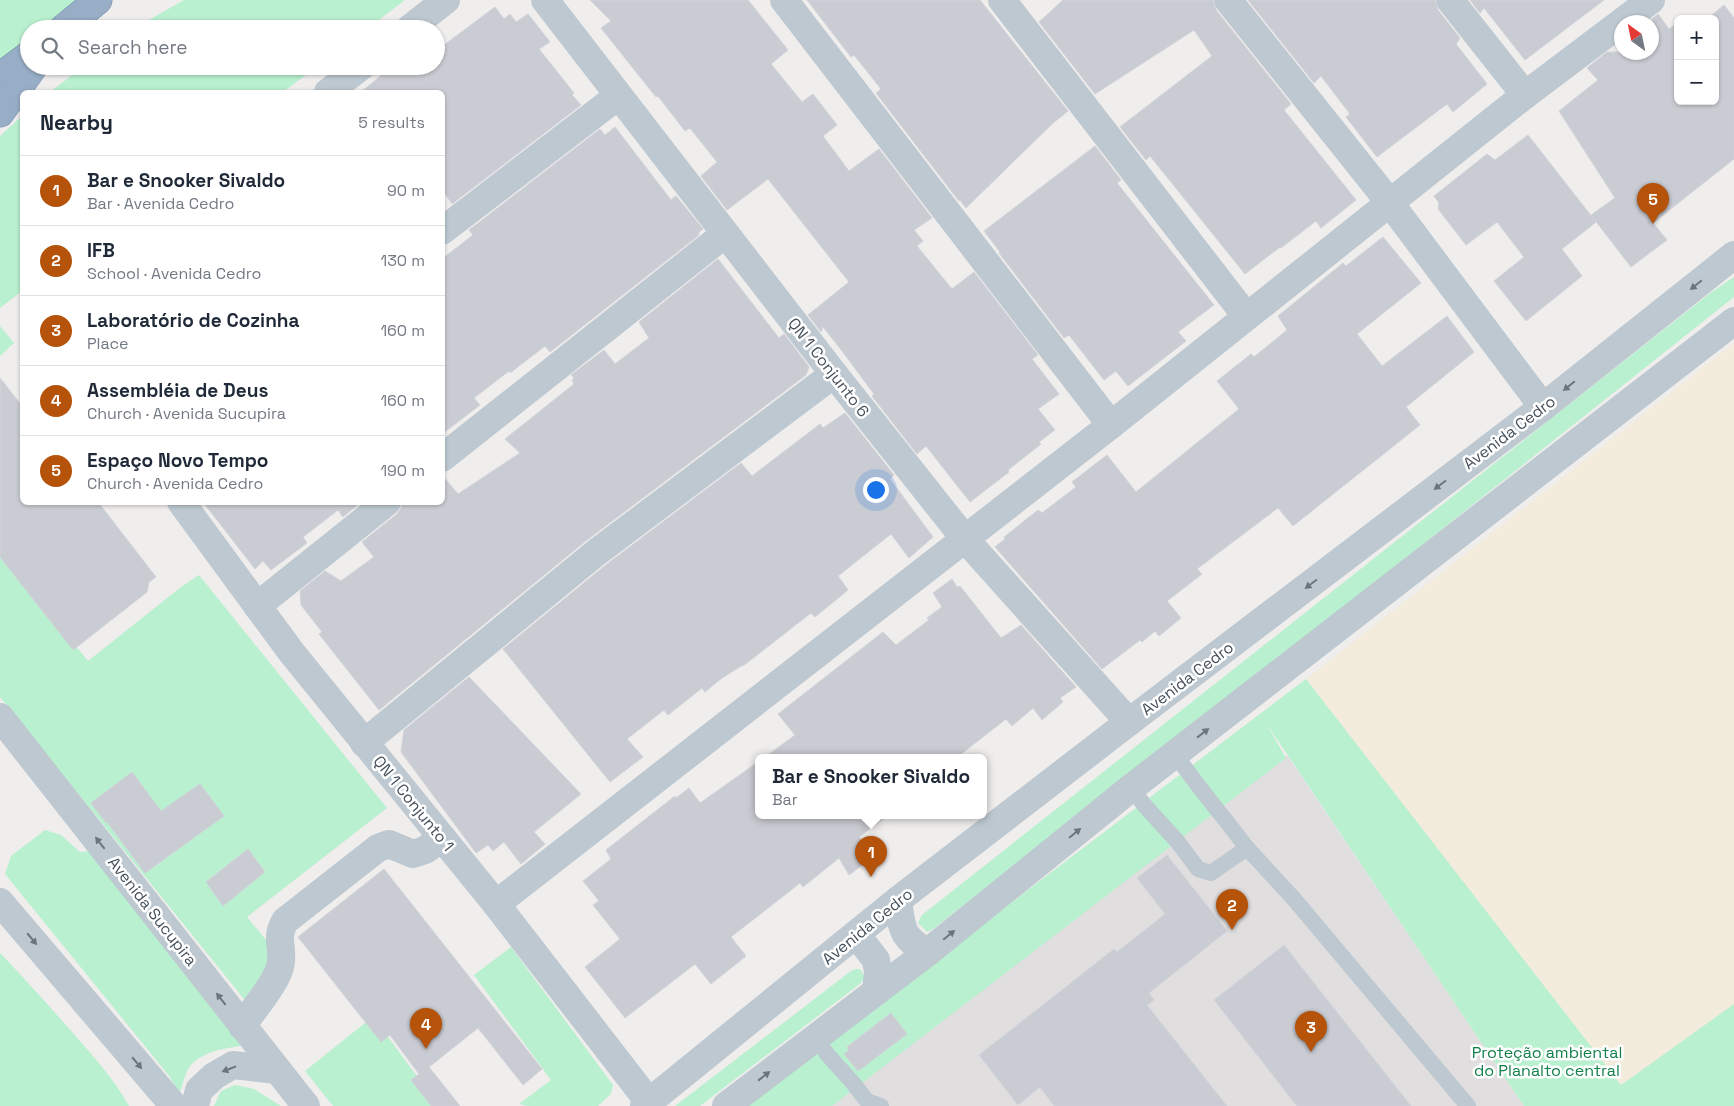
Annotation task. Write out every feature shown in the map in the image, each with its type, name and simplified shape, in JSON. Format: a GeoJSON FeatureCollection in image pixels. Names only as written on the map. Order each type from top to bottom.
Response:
{"type":"FeatureCollection","features":[{"type":"Feature","properties":{"kind":"highway"},"geometry":{"type":"LineString","coordinates":[[74,20],[98,0]]}},
{"type":"Feature","properties":{"kind":"highway"},"geometry":{"type":"LineString","coordinates":[[0,77],[20,62]]}},
{"type":"Feature","properties":{"kind":"highway"},"geometry":{"type":"LineString","coordinates":[[0,113],[27,75]]}},
{"type":"Feature","properties":{"kind":"street"},"geometry":{"type":"LineString","coordinates":[[421,20],[446,0]]}},
{"type":"Feature","properties":{"kind":"street","name":"QN 1 Conjunto 6"},"geometry":{"type":"LineString","coordinates":[[546,0],[725,234],[965,539],[1129,722]]}},
{"type":"Feature","properties":{"kind":"street"},"geometry":{"type":"LineString","coordinates":[[784,0],[1110,425]]}},
{"type":"Feature","properties":{"kind":"street"},"geometry":{"type":"LineString","coordinates":[[1002,0],[1246,316]]}},
{"type":"Feature","properties":{"kind":"street"},"geometry":{"type":"LineString","coordinates":[[1228,0],[1390,203],[1543,407]]}},
{"type":"Feature","properties":{"kind":"street"},"geometry":{"type":"LineString","coordinates":[[1450,0],[1524,95]]}},
{"type":"Feature","properties":{"kind":"street"},"geometry":{"type":"LineString","coordinates":[[496,904],[1110,425],[1524,95],[1651,0]]}},
{"type":"Feature","properties":{"kind":"street"},"geometry":{"type":"LineString","coordinates":[[331,90],[350,75]]}},
{"type":"Feature","properties":{"kind":"street"},"geometry":{"type":"LineString","coordinates":[[445,229],[618,96]]}},
{"type":"Feature","properties":{"kind":"street"},"geometry":{"type":"LineString","coordinates":[[445,456],[725,234]]}},
{"type":"Feature","properties":{"kind":"street","name":"Avenida Cedro"},"geometry":{"type":"LineString","coordinates":[[646,1104],[898,900],[1543,407],[1734,254]]}},
{"type":"Feature","properties":{"kind":"street"},"geometry":{"type":"LineString","coordinates":[[726,1106],[928,952],[1131,788],[1734,321]]}},
{"type":"Feature","properties":{"kind":"street"},"geometry":{"type":"LineString","coordinates":[[364,743],[597,552],[834,374]]}},
{"type":"Feature","properties":{"kind":"street","name":"QN 1 Conjunto 1"},"geometry":{"type":"LineString","coordinates":[[183,505],[292,653],[496,904],[646,1104]]}},
{"type":"Feature","properties":{"kind":"street"},"geometry":{"type":"LineString","coordinates":[[257,606],[383,505]]}},
{"type":"Feature","properties":{"kind":"street","name":"Avenida Sucupira"},"geometry":{"type":"LineString","coordinates":[[0,717],[306,1106]]}},
{"type":"Feature","properties":{"kind":"street"},"geometry":{"type":"LineString","coordinates":[[242,1026],[275,979],[280,968],[282,960],[279,940],[280,930],[285,921],[383,845],[389,844],[413,854],[425,850],[442,838]]}},
{"type":"Feature","properties":{"kind":"street"},"geometry":{"type":"LineString","coordinates":[[898,900],[901,923],[905,933],[913,944],[928,952]]}},
{"type":"Feature","properties":{"kind":"street"},"geometry":{"type":"LineString","coordinates":[[0,902],[174,1106]]}},
{"type":"Feature","properties":{"kind":"street"},"geometry":{"type":"LineString","coordinates":[[856,934],[876,960],[878,972],[876,992]]}},
{"type":"Feature","properties":{"kind":"street"},"geometry":{"type":"LineString","coordinates":[[195,1106],[199,1090],[214,1076],[233,1065],[276,1070]]}},
{"type":"Feature","properties":{"kind":"lane"},"geometry":{"type":"LineString","coordinates":[[1175,754],[1247,848],[1294,899],[1468,1106]]}},
{"type":"Feature","properties":{"kind":"lane"},"geometry":{"type":"LineString","coordinates":[[1131,788],[1177,841],[1198,870],[1211,874],[1247,848]]}},
{"type":"Feature","properties":{"kind":"lane"},"geometry":{"type":"LineString","coordinates":[[815,1037],[867,1101],[881,1106]]}},
{"type":"Feature","properties":{"kind":"shaded area"},"geometry":{"type":"Polygon","coordinates":[[[1287,755],[1524,1106],[831,1106],[1287,755]]]}},
{"type":"Feature","properties":{"kind":"green space"},"geometry":{"type":"Polygon","coordinates":[[[0,0],[82,0],[57,20],[20,20],[20,52],[0,71],[0,0]]]}},
{"type":"Feature","properties":{"kind":"green space"},"geometry":{"type":"Polygon","coordinates":[[[184,0],[405,0],[379,20],[149,20],[184,0]]]}},
{"type":"Feature","properties":{"kind":"green space"},"geometry":{"type":"Polygon","coordinates":[[[72,75],[306,75],[286,90],[53,90],[72,75]]]}},
{"type":"Feature","properties":{"kind":"green space"},"geometry":{"type":"Polygon","coordinates":[[[20,118],[20,293],[0,308],[0,136],[20,118]]]}},
{"type":"Feature","properties":{"kind":"green space"},"geometry":{"type":"Polygon","coordinates":[[[1734,277],[1734,297],[1343,608],[933,929],[927,932],[918,923],[922,915],[1709,294],[1734,277]]]}},
{"type":"Feature","properties":{"kind":"green space"},"geometry":{"type":"Polygon","coordinates":[[[0,326],[14,343],[0,356],[0,326]]]}},
{"type":"Feature","properties":{"kind":"green space","name":"Proteção ambiental do Planalto central"},"geometry":{"type":"Polygon","coordinates":[[[1734,344],[1734,1106],[1524,1106],[1266,723],[1286,758],[832,1106],[743,1106],[1306,679],[1734,344]]]}},
{"type":"Feature","properties":{"kind":"green space"},"geometry":{"type":"Polygon","coordinates":[[[0,552],[88,661],[181,587],[199,575],[387,808],[247,917],[290,969],[248,1004],[0,697],[0,552]]]}},
{"type":"Feature","properties":{"kind":"green space"},"geometry":{"type":"Polygon","coordinates":[[[45,830],[61,835],[80,852],[91,851],[247,1045],[217,1050],[197,1060],[187,1071],[179,1094],[170,1077],[5,874],[11,856],[45,830]]]}},
{"type":"Feature","properties":{"kind":"green space"},"geometry":{"type":"Polygon","coordinates":[[[511,947],[613,1085],[611,1094],[598,1106],[528,1106],[519,1104],[551,1080],[474,975],[511,947]]]}},
{"type":"Feature","properties":{"kind":"green space"},"geometry":{"type":"Polygon","coordinates":[[[0,953],[96,1059],[117,1086],[129,1106],[0,1106],[0,953]]]}},
{"type":"Feature","properties":{"kind":"green space"},"geometry":{"type":"Polygon","coordinates":[[[860,969],[865,977],[861,983],[700,1106],[675,1106],[851,971],[860,969]]]}},
{"type":"Feature","properties":{"kind":"green space"},"geometry":{"type":"Polygon","coordinates":[[[370,1019],[388,1037],[439,1106],[333,1106],[305,1071],[370,1019]]]}},
{"type":"Feature","properties":{"kind":"green space"},"geometry":{"type":"Polygon","coordinates":[[[235,1085],[254,1089],[281,1106],[214,1106],[221,1091],[235,1085]]]}},
{"type":"Feature","properties":{"kind":"sand"},"geometry":{"type":"Polygon","coordinates":[[[1734,343],[1734,1004],[1621,1085],[1306,679],[1734,343]]]}},
{"type":"Feature","properties":{"kind":"building"},"geometry":{"type":"Polygon","coordinates":[[[590,0],[748,0],[788,50],[771,64],[802,102],[813,94],[837,125],[823,136],[849,171],[879,149],[932,218],[914,230],[923,241],[917,246],[952,289],[974,272],[1038,355],[1032,359],[1059,394],[1038,409],[1055,430],[1039,442],[1041,444],[1008,470],[1009,472],[970,502],[926,446],[917,454],[872,396],[874,394],[839,347],[823,327],[821,332],[808,315],[849,282],[768,179],[727,210],[701,176],[717,162],[690,128],[685,131],[601,28],[611,21],[590,0]]]}},
{"type":"Feature","properties":{"kind":"building"},"geometry":{"type":"Polygon","coordinates":[[[807,0],[980,0],[1068,111],[1053,123],[966,208],[876,93],[881,89],[854,55],[851,57],[807,0]]]}},
{"type":"Feature","properties":{"kind":"building"},"geometry":{"type":"Polygon","coordinates":[[[1063,0],[1213,0],[1216,10],[1291,104],[1284,110],[1356,200],[1321,228],[1316,221],[1245,274],[1150,156],[1146,160],[1120,127],[1212,56],[1194,30],[1095,94],[1039,22],[1063,0]]]}},
{"type":"Feature","properties":{"kind":"building"},"geometry":{"type":"Polygon","coordinates":[[[1248,0],[1435,0],[1438,10],[1460,38],[1456,44],[1487,84],[1453,112],[1447,104],[1377,157],[1346,117],[1350,114],[1321,76],[1314,83],[1248,0]]]}},
{"type":"Feature","properties":{"kind":"building"},"geometry":{"type":"Polygon","coordinates":[[[1470,0],[1604,0],[1525,60],[1484,8],[1480,13],[1470,0]]]}},
{"type":"Feature","properties":{"kind":"building"},"geometry":{"type":"Polygon","coordinates":[[[1724,5],[1734,18],[1734,159],[1653,223],[1667,240],[1631,267],[1591,215],[1615,198],[1559,111],[1598,80],[1587,68],[1607,52],[1614,52],[1614,60],[1659,60],[1659,15],[1669,29],[1674,26],[1674,105],[1719,105],[1719,15],[1712,15],[1724,5]]]}},
{"type":"Feature","properties":{"kind":"building"},"geometry":{"type":"Polygon","coordinates":[[[495,7],[504,19],[510,14],[516,22],[528,14],[550,42],[539,49],[574,93],[572,95],[581,105],[452,204],[445,194],[445,90],[363,90],[382,75],[445,75],[445,44],[495,7]]]}},
{"type":"Feature","properties":{"kind":"building"},"geometry":{"type":"Polygon","coordinates":[[[615,127],[671,200],[676,196],[703,229],[698,233],[699,235],[550,352],[545,346],[474,398],[480,405],[445,432],[445,257],[473,235],[469,230],[600,129],[605,135],[615,127]]]}},
{"type":"Feature","properties":{"kind":"building"},"geometry":{"type":"Polygon","coordinates":[[[1528,135],[1596,222],[1562,249],[1582,276],[1526,321],[1494,281],[1524,257],[1497,222],[1466,245],[1438,209],[1439,203],[1434,196],[1487,154],[1495,160],[1528,135]]]}},
{"type":"Feature","properties":{"kind":"building"},"geometry":{"type":"Polygon","coordinates":[[[1095,146],[1121,180],[1117,183],[1214,305],[1178,332],[1186,341],[1128,386],[1116,371],[1104,380],[1069,335],[1064,338],[984,231],[1095,146]]]}},
{"type":"Feature","properties":{"kind":"building"},"geometry":{"type":"Polygon","coordinates":[[[1383,237],[1421,283],[1357,334],[1382,366],[1447,316],[1474,352],[1406,407],[1420,425],[1293,526],[1278,508],[1197,569],[1202,574],[1167,601],[1181,618],[1159,636],[1155,631],[1142,642],[1140,640],[1102,669],[995,547],[1005,539],[1004,537],[1038,510],[1042,513],[1076,487],[1072,482],[1107,455],[1136,492],[1239,409],[1217,381],[1251,354],[1254,357],[1287,330],[1278,316],[1343,263],[1346,266],[1383,237]]]}},
{"type":"Feature","properties":{"kind":"building"},"geometry":{"type":"Polygon","coordinates":[[[718,259],[779,338],[784,334],[809,367],[806,375],[587,540],[379,710],[319,634],[322,632],[301,605],[300,591],[325,571],[341,581],[374,557],[362,542],[397,514],[402,505],[445,505],[445,479],[458,494],[520,453],[505,439],[574,384],[572,380],[574,378],[571,375],[604,350],[615,364],[649,338],[639,322],[718,259]]]}},
{"type":"Feature","properties":{"kind":"building"},"geometry":{"type":"Polygon","coordinates":[[[0,378],[20,403],[20,505],[100,505],[156,577],[149,582],[147,592],[73,650],[0,557],[0,378]]]}},
{"type":"Feature","properties":{"kind":"building"},"geometry":{"type":"Polygon","coordinates":[[[845,413],[894,475],[890,479],[933,537],[909,558],[891,534],[838,576],[848,590],[815,617],[811,613],[743,666],[722,678],[705,692],[702,688],[668,715],[664,710],[627,739],[643,757],[610,782],[503,649],[607,564],[741,463],[752,476],[820,424],[823,428],[845,413]]]}},
{"type":"Feature","properties":{"kind":"building"},"geometry":{"type":"Polygon","coordinates":[[[205,505],[357,505],[343,517],[338,510],[303,537],[307,543],[271,570],[263,561],[255,569],[205,505]]]}},
{"type":"Feature","properties":{"kind":"building"},"geometry":{"type":"Polygon","coordinates":[[[952,579],[957,587],[960,586],[1001,638],[1021,625],[1076,687],[1060,698],[1063,702],[1042,720],[1033,708],[1012,726],[1006,719],[961,754],[769,754],[795,735],[778,714],[883,632],[896,645],[929,620],[927,618],[942,607],[933,593],[952,579]]]}},
{"type":"Feature","properties":{"kind":"building"},"geometry":{"type":"Polygon","coordinates":[[[469,677],[581,794],[534,832],[545,844],[521,864],[504,842],[493,851],[488,845],[476,853],[401,752],[404,730],[469,677]]]}},
{"type":"Feature","properties":{"kind":"building"},"geometry":{"type":"Polygon","coordinates":[[[755,764],[755,819],[883,819],[859,837],[874,856],[849,875],[839,858],[803,887],[800,883],[731,937],[746,956],[711,984],[695,964],[625,1018],[585,967],[620,939],[593,905],[599,901],[583,881],[611,859],[606,850],[675,796],[676,798],[689,788],[700,803],[755,764]]]}},
{"type":"Feature","properties":{"kind":"building"},"geometry":{"type":"Polygon","coordinates":[[[132,772],[161,811],[200,784],[224,816],[145,873],[91,803],[132,772]]]}},
{"type":"Feature","properties":{"kind":"building"},"geometry":{"type":"Polygon","coordinates":[[[248,849],[265,872],[223,906],[206,882],[248,849]]]}},
{"type":"Feature","properties":{"kind":"building"},"geometry":{"type":"Polygon","coordinates":[[[1167,855],[1227,931],[1149,993],[1154,1000],[1147,1005],[1227,1106],[1054,1106],[1040,1087],[1018,1105],[979,1055],[1114,949],[1117,952],[1165,914],[1137,878],[1167,855]]]}},
{"type":"Feature","properties":{"kind":"building"},"geometry":{"type":"Polygon","coordinates":[[[384,869],[542,1069],[523,1085],[478,1028],[429,1067],[460,1106],[431,1106],[411,1080],[419,1074],[390,1035],[381,1042],[298,937],[384,869]]]}},
{"type":"Feature","properties":{"kind":"building"},"geometry":{"type":"Polygon","coordinates":[[[1284,945],[1411,1106],[1297,1106],[1214,1000],[1284,945]]]}},
{"type":"Feature","properties":{"kind":"building"},"geometry":{"type":"Polygon","coordinates":[[[891,1013],[907,1034],[858,1071],[844,1054],[849,1050],[847,1047],[891,1013]]]}},
{"type":"Feature","properties":{"kind":"place","name":"Espaço Novo Tempo"},"geometry":{"type":"Point","coordinates":[1653,224]}},
{"type":"Feature","properties":{"kind":"place","name":"Bar e Snooker Sivaldo"},"geometry":{"type":"Point","coordinates":[871,877]}},
{"type":"Feature","properties":{"kind":"place","name":"IFB"},"geometry":{"type":"Point","coordinates":[1232,930]}},
{"type":"Feature","properties":{"kind":"place","name":"Assembléia de Deus"},"geometry":{"type":"Point","coordinates":[426,1049]}},
{"type":"Feature","properties":{"kind":"place","name":"Laboratório de Cozinha"},"geometry":{"type":"Point","coordinates":[1311,1052]}}]}
